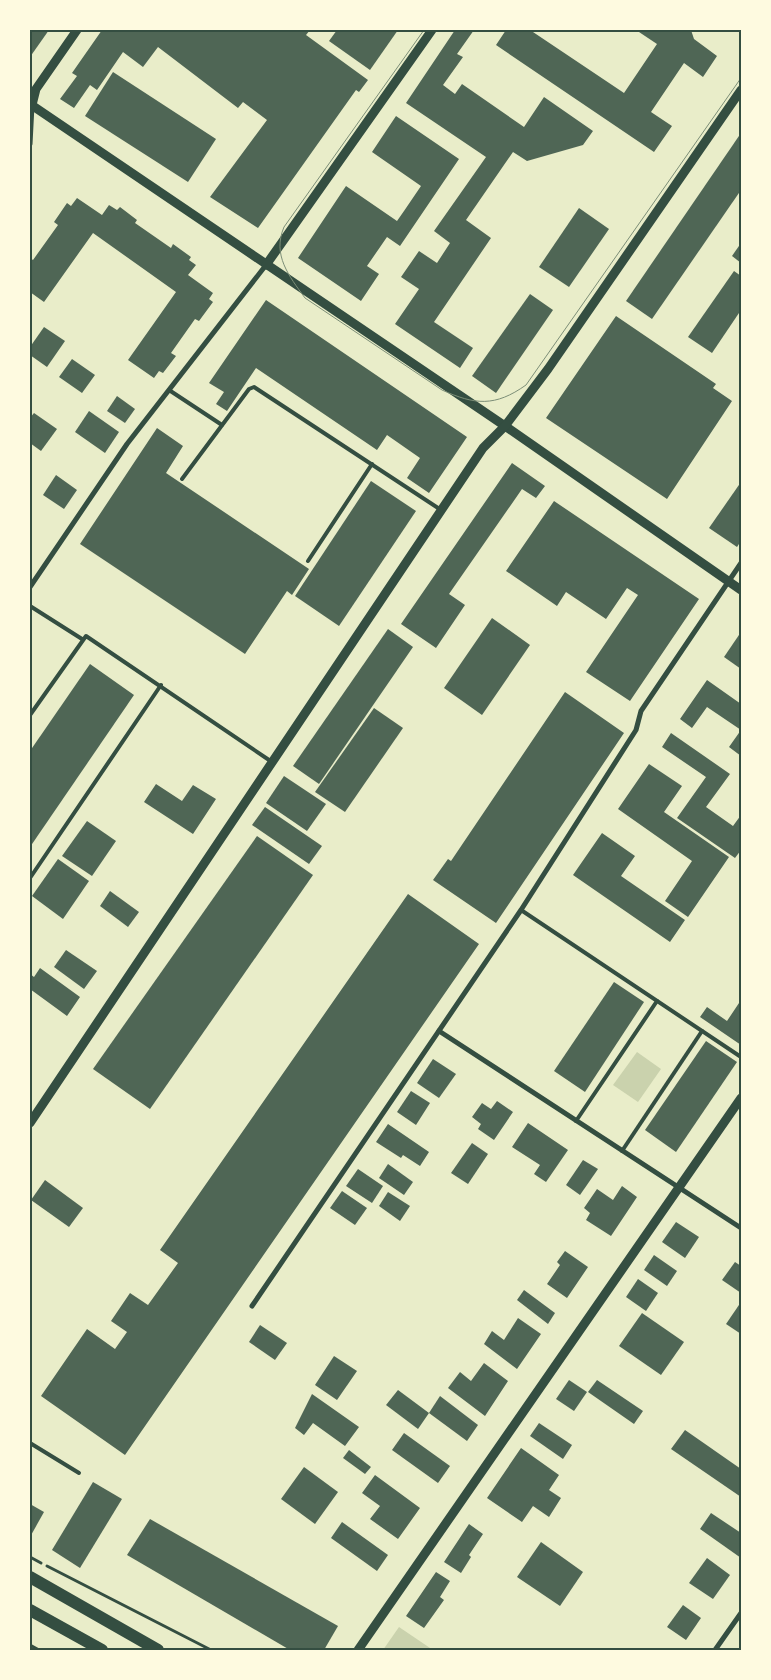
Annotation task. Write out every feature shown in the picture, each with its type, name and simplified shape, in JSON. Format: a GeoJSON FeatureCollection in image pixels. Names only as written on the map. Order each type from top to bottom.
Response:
{"type":"FeatureCollection","features":[{"type":"Feature","properties":{"kind":"main road"},"geometry":{"type":"LineString","coordinates":[[30,1577],[158,1650]]}},
{"type":"Feature","properties":{"kind":"main road"},"geometry":{"type":"LineString","coordinates":[[30,1610],[102,1650]]}},
{"type":"Feature","properties":{"kind":"street"},"geometry":{"type":"LineString","coordinates":[[30,144],[31,105],[36,89],[77,30]]}},
{"type":"Feature","properties":{"kind":"street"},"geometry":{"type":"LineString","coordinates":[[30,587],[127,444],[266,265],[432,30]]}},
{"type":"Feature","properties":{"kind":"street"},"geometry":{"type":"LineString","coordinates":[[30,1123],[483,448],[505,426],[548,370],[741,90]]}},
{"type":"Feature","properties":{"kind":"street"},"geometry":{"type":"LineString","coordinates":[[31,105],[505,426],[741,590]]}},
{"type":"Feature","properties":{"kind":"street"},"geometry":{"type":"LineString","coordinates":[[252,1306],[521,910],[636,730],[640,711],[741,563]]}},
{"type":"Feature","properties":{"kind":"street"},"geometry":{"type":"LineString","coordinates":[[439,1031],[741,1228]]}},
{"type":"Feature","properties":{"kind":"street"},"geometry":{"type":"LineString","coordinates":[[358,1650],[741,1098]]}},
{"type":"Feature","properties":{"kind":"street"},"geometry":{"type":"LineString","coordinates":[[715,1650],[741,1613]]}},
{"type":"Feature","properties":{"kind":"lane"},"geometry":{"type":"LineString","coordinates":[[182,479],[249,390],[258,388],[441,510]]}},
{"type":"Feature","properties":{"kind":"lane"},"geometry":{"type":"LineString","coordinates":[[169,390],[222,425]]}},
{"type":"Feature","properties":{"kind":"lane"},"geometry":{"type":"LineString","coordinates":[[308,560],[372,464]]}},
{"type":"Feature","properties":{"kind":"lane"},"geometry":{"type":"LineString","coordinates":[[30,606],[82,639]]}},
{"type":"Feature","properties":{"kind":"lane"},"geometry":{"type":"LineString","coordinates":[[30,714],[86,636],[91,637],[272,762]]}},
{"type":"Feature","properties":{"kind":"lane"},"geometry":{"type":"LineString","coordinates":[[30,878],[161,685]]}},
{"type":"Feature","properties":{"kind":"lane"},"geometry":{"type":"LineString","coordinates":[[521,910],[741,1057]]}},
{"type":"Feature","properties":{"kind":"lane"},"geometry":{"type":"LineString","coordinates":[[576,1121],[657,1001]]}},
{"type":"Feature","properties":{"kind":"lane"},"geometry":{"type":"LineString","coordinates":[[622,1151],[702,1031]]}},
{"type":"Feature","properties":{"kind":"lane"},"geometry":{"type":"LineString","coordinates":[[30,1443],[79,1473]]}},
{"type":"Feature","properties":{"kind":"path"},"geometry":{"type":"LineString","coordinates":[[30,1557],[100,1596],[211,1650]]}},
{"type":"Feature","properties":{"kind":"path"},"geometry":{"type":"LineString","coordinates":[[30,1645],[39,1650]]}},
{"type":"Feature","properties":{"kind":"green space"},"geometry":{"type":"Polygon","coordinates":[[[637,1052],[661,1069],[638,1102],[613,1085],[637,1052]]]}},
{"type":"Feature","properties":{"kind":"green space"},"geometry":{"type":"Polygon","coordinates":[[[399,1627],[433,1650],[383,1650],[399,1627]]]}},
{"type":"Feature","properties":{"kind":"building"},"geometry":{"type":"Polygon","coordinates":[[[30,30],[49,30],[30,57],[30,30]]]}},
{"type":"Feature","properties":{"kind":"building"},"geometry":{"type":"Polygon","coordinates":[[[102,30],[310,30],[306,35],[368,80],[359,92],[356,90],[258,228],[210,197],[267,120],[243,102],[238,108],[158,47],[143,67],[123,52],[97,90],[90,85],[74,108],[60,99],[77,76],[72,73],[102,30]]]}},
{"type":"Feature","properties":{"kind":"building"},"geometry":{"type":"Polygon","coordinates":[[[337,30],[398,30],[370,70],[329,41],[337,30]]]}},
{"type":"Feature","properties":{"kind":"building"},"geometry":{"type":"Polygon","coordinates":[[[455,30],[474,30],[457,54],[463,57],[443,85],[455,94],[462,84],[524,127],[544,97],[593,131],[583,145],[527,161],[513,152],[466,220],[491,238],[434,322],[473,348],[460,368],[395,324],[419,289],[401,277],[419,251],[437,263],[450,243],[434,231],[486,157],[406,103],[455,30]]]}},
{"type":"Feature","properties":{"kind":"building"},"geometry":{"type":"Polygon","coordinates":[[[506,30],[530,30],[624,93],[657,44],[636,30],[691,30],[694,39],[717,56],[703,77],[684,63],[651,112],[672,126],[654,152],[496,45],[506,30]]]}},
{"type":"Feature","properties":{"kind":"building"},"geometry":{"type":"Polygon","coordinates":[[[113,72],[216,139],[188,182],[85,116],[113,72]]]}},
{"type":"Feature","properties":{"kind":"building"},"geometry":{"type":"Polygon","coordinates":[[[396,116],[459,159],[400,246],[387,237],[367,266],[379,274],[361,301],[298,258],[346,186],[397,221],[404,211],[421,186],[372,152],[396,116]]]}},
{"type":"Feature","properties":{"kind":"building"},"geometry":{"type":"Polygon","coordinates":[[[741,133],[741,190],[652,319],[626,301],[741,133]]]}},
{"type":"Feature","properties":{"kind":"building"},"geometry":{"type":"Polygon","coordinates":[[[77,198],[102,215],[109,205],[117,210],[120,207],[137,220],[135,223],[171,248],[173,244],[191,257],[189,260],[196,265],[188,275],[213,293],[209,299],[213,302],[199,321],[195,319],[171,353],[176,356],[163,373],[159,371],[154,378],[128,360],[176,292],[93,233],[44,302],[30,292],[30,258],[33,260],[58,225],[54,222],[67,203],[71,206],[77,198]]]}},
{"type":"Feature","properties":{"kind":"building"},"geometry":{"type":"Polygon","coordinates":[[[579,208],[609,229],[569,287],[539,267],[579,208]]]}},
{"type":"Feature","properties":{"kind":"building"},"geometry":{"type":"Polygon","coordinates":[[[741,243],[741,263],[732,256],[741,243]]]}},
{"type":"Feature","properties":{"kind":"building"},"geometry":{"type":"Polygon","coordinates":[[[734,271],[741,276],[741,310],[712,353],[688,337],[734,271]]]}},
{"type":"Feature","properties":{"kind":"building"},"geometry":{"type":"Polygon","coordinates":[[[530,294],[553,310],[496,393],[472,376],[530,294]]]}},
{"type":"Feature","properties":{"kind":"building"},"geometry":{"type":"Polygon","coordinates":[[[266,300],[467,437],[429,493],[407,478],[420,458],[387,435],[377,450],[256,368],[227,411],[216,404],[224,392],[209,383],[266,300]]]}},
{"type":"Feature","properties":{"kind":"building"},"geometry":{"type":"Polygon","coordinates":[[[616,316],[716,384],[713,388],[732,401],[667,499],[546,418],[616,316]]]}},
{"type":"Feature","properties":{"kind":"building"},"geometry":{"type":"Polygon","coordinates":[[[44,327],[65,341],[47,367],[30,355],[30,347],[44,327]]]}},
{"type":"Feature","properties":{"kind":"building"},"geometry":{"type":"Polygon","coordinates":[[[72,359],[95,375],[82,393],[59,377],[72,359]]]}},
{"type":"Feature","properties":{"kind":"building"},"geometry":{"type":"Polygon","coordinates":[[[117,396],[135,409],[125,423],[107,411],[117,396]]]}},
{"type":"Feature","properties":{"kind":"building"},"geometry":{"type":"Polygon","coordinates":[[[89,411],[119,432],[105,453],[75,432],[89,411]]]}},
{"type":"Feature","properties":{"kind":"building"},"geometry":{"type":"Polygon","coordinates":[[[34,413],[57,429],[41,451],[30,443],[30,418],[34,413]]]}},
{"type":"Feature","properties":{"kind":"building"},"geometry":{"type":"Polygon","coordinates":[[[157,428],[183,446],[166,473],[309,569],[292,595],[287,591],[245,654],[80,544],[157,428]]]}},
{"type":"Feature","properties":{"kind":"building"},"geometry":{"type":"Polygon","coordinates":[[[512,463],[545,486],[536,498],[522,489],[449,594],[465,605],[436,648],[401,624],[512,463]]]}},
{"type":"Feature","properties":{"kind":"building"},"geometry":{"type":"Polygon","coordinates":[[[56,475],[77,490],[64,509],[43,495],[56,475]]]}},
{"type":"Feature","properties":{"kind":"building"},"geometry":{"type":"Polygon","coordinates":[[[371,481],[416,511],[339,626],[295,596],[371,481]]]}},
{"type":"Feature","properties":{"kind":"building"},"geometry":{"type":"Polygon","coordinates":[[[741,482],[741,541],[737,547],[709,528],[741,482]]]}},
{"type":"Feature","properties":{"kind":"building"},"geometry":{"type":"Polygon","coordinates":[[[554,501],[699,599],[630,701],[586,672],[638,595],[627,588],[606,619],[566,592],[557,606],[506,571],[554,501]]]}},
{"type":"Feature","properties":{"kind":"building"},"geometry":{"type":"Polygon","coordinates":[[[492,618],[530,645],[482,715],[444,688],[492,618]]]}},
{"type":"Feature","properties":{"kind":"building"},"geometry":{"type":"Polygon","coordinates":[[[388,629],[413,647],[319,784],[293,766],[388,629]]]}},
{"type":"Feature","properties":{"kind":"building"},"geometry":{"type":"Polygon","coordinates":[[[741,632],[741,669],[724,657],[741,632]]]}},
{"type":"Feature","properties":{"kind":"building"},"geometry":{"type":"Polygon","coordinates":[[[90,664],[134,695],[30,847],[30,751],[90,664]]]}},
{"type":"Feature","properties":{"kind":"building"},"geometry":{"type":"Polygon","coordinates":[[[707,680],[741,704],[741,730],[707,707],[692,728],[680,719],[707,680]]]}},
{"type":"Feature","properties":{"kind":"building"},"geometry":{"type":"Polygon","coordinates":[[[565,692],[624,733],[496,923],[433,880],[448,859],[451,861],[565,692]]]}},
{"type":"Feature","properties":{"kind":"building"},"geometry":{"type":"Polygon","coordinates":[[[374,708],[403,728],[345,812],[315,792],[374,708]]]}},
{"type":"Feature","properties":{"kind":"building"},"geometry":{"type":"Polygon","coordinates":[[[741,730],[741,756],[729,747],[741,730]]]}},
{"type":"Feature","properties":{"kind":"building"},"geometry":{"type":"Polygon","coordinates":[[[671,733],[730,774],[706,807],[733,826],[741,815],[741,850],[735,858],[677,818],[706,777],[662,747],[671,733]]]}},
{"type":"Feature","properties":{"kind":"building"},"geometry":{"type":"Polygon","coordinates":[[[649,764],[682,786],[664,812],[729,857],[688,917],[665,901],[692,861],[618,809],[649,764]]]}},
{"type":"Feature","properties":{"kind":"building"},"geometry":{"type":"Polygon","coordinates":[[[284,776],[326,804],[307,831],[266,803],[284,776]]]}},
{"type":"Feature","properties":{"kind":"building"},"geometry":{"type":"Polygon","coordinates":[[[156,784],[182,801],[193,785],[216,799],[193,834],[144,802],[156,784]]]}},
{"type":"Feature","properties":{"kind":"building"},"geometry":{"type":"Polygon","coordinates":[[[265,807],[322,846],[309,864],[252,825],[265,807]]]}},
{"type":"Feature","properties":{"kind":"building"},"geometry":{"type":"Polygon","coordinates":[[[87,821],[116,841],[92,876],[62,856],[87,821]]]}},
{"type":"Feature","properties":{"kind":"building"},"geometry":{"type":"Polygon","coordinates":[[[602,833],[635,856],[621,876],[685,920],[670,942],[573,875],[602,833]]]}},
{"type":"Feature","properties":{"kind":"building"},"geometry":{"type":"Polygon","coordinates":[[[257,836],[313,875],[150,1109],[93,1069],[257,836]]]}},
{"type":"Feature","properties":{"kind":"building"},"geometry":{"type":"Polygon","coordinates":[[[58,859],[89,881],[63,919],[32,896],[58,859]]]}},
{"type":"Feature","properties":{"kind":"building"},"geometry":{"type":"Polygon","coordinates":[[[110,891],[139,912],[128,927],[100,906],[110,891]]]}},
{"type":"Feature","properties":{"kind":"building"},"geometry":{"type":"Polygon","coordinates":[[[408,894],[479,944],[125,1455],[41,1396],[87,1329],[115,1349],[127,1332],[111,1321],[130,1293],[148,1305],[178,1263],[160,1250],[408,894]]]}},
{"type":"Feature","properties":{"kind":"building"},"geometry":{"type":"Polygon","coordinates":[[[66,950],[97,971],[84,989],[54,967],[66,950]]]}},
{"type":"Feature","properties":{"kind":"building"},"geometry":{"type":"Polygon","coordinates":[[[40,968],[80,997],[67,1016],[30,989],[30,974],[34,977],[40,968]]]}},
{"type":"Feature","properties":{"kind":"building"},"geometry":{"type":"Polygon","coordinates":[[[614,982],[644,1002],[585,1092],[554,1071],[614,982]]]}},
{"type":"Feature","properties":{"kind":"building"},"geometry":{"type":"Polygon","coordinates":[[[741,1000],[741,1045],[700,1017],[707,1007],[727,1021],[741,1000]]]}},
{"type":"Feature","properties":{"kind":"building"},"geometry":{"type":"Polygon","coordinates":[[[706,1041],[737,1062],[676,1152],[645,1130],[706,1041]]]}},
{"type":"Feature","properties":{"kind":"building"},"geometry":{"type":"Polygon","coordinates":[[[433,1059],[456,1074],[439,1098],[417,1083],[433,1059]]]}},
{"type":"Feature","properties":{"kind":"building"},"geometry":{"type":"Polygon","coordinates":[[[411,1091],[430,1103],[416,1125],[397,1112],[411,1091]]]}},
{"type":"Feature","properties":{"kind":"building"},"geometry":{"type":"Polygon","coordinates":[[[497,1101],[513,1112],[494,1140],[478,1129],[481,1124],[472,1117],[482,1103],[491,1109],[497,1101]]]}},
{"type":"Feature","properties":{"kind":"building"},"geometry":{"type":"Polygon","coordinates":[[[528,1123],[568,1150],[546,1182],[534,1174],[540,1165],[512,1147],[528,1123]]]}},
{"type":"Feature","properties":{"kind":"building"},"geometry":{"type":"Polygon","coordinates":[[[388,1124],[429,1152],[420,1166],[403,1155],[401,1158],[376,1142],[388,1124]]]}},
{"type":"Feature","properties":{"kind":"building"},"geometry":{"type":"Polygon","coordinates":[[[472,1143],[488,1154],[468,1184],[451,1173],[472,1143]]]}},
{"type":"Feature","properties":{"kind":"building"},"geometry":{"type":"Polygon","coordinates":[[[583,1160],[598,1169],[580,1195],[566,1185],[583,1160]]]}},
{"type":"Feature","properties":{"kind":"building"},"geometry":{"type":"Polygon","coordinates":[[[388,1164],[413,1182],[404,1195],[379,1178],[388,1164]]]}},
{"type":"Feature","properties":{"kind":"building"},"geometry":{"type":"Polygon","coordinates":[[[358,1169],[383,1186],[372,1203],[346,1186],[358,1169]]]}},
{"type":"Feature","properties":{"kind":"building"},"geometry":{"type":"Polygon","coordinates":[[[45,1180],[83,1208],[69,1227],[31,1200],[45,1180]]]}},
{"type":"Feature","properties":{"kind":"building"},"geometry":{"type":"Polygon","coordinates":[[[622,1186],[637,1197],[611,1236],[586,1220],[590,1213],[584,1208],[597,1189],[613,1200],[622,1186]]]}},
{"type":"Feature","properties":{"kind":"building"},"geometry":{"type":"Polygon","coordinates":[[[342,1191],[367,1208],[355,1225],[330,1208],[342,1191]]]}},
{"type":"Feature","properties":{"kind":"building"},"geometry":{"type":"Polygon","coordinates":[[[388,1192],[410,1206],[400,1221],[379,1206],[388,1192]]]}},
{"type":"Feature","properties":{"kind":"building"},"geometry":{"type":"Polygon","coordinates":[[[676,1222],[699,1237],[685,1258],[662,1242],[676,1222]]]}},
{"type":"Feature","properties":{"kind":"building"},"geometry":{"type":"Polygon","coordinates":[[[565,1251],[588,1267],[567,1298],[547,1284],[560,1265],[557,1262],[565,1251]]]}},
{"type":"Feature","properties":{"kind":"building"},"geometry":{"type":"Polygon","coordinates":[[[654,1255],[677,1271],[667,1286],[644,1270],[654,1255]]]}},
{"type":"Feature","properties":{"kind":"building"},"geometry":{"type":"Polygon","coordinates":[[[735,1262],[741,1266],[741,1293],[722,1280],[735,1262]]]}},
{"type":"Feature","properties":{"kind":"building"},"geometry":{"type":"Polygon","coordinates":[[[638,1279],[658,1293],[646,1311],[626,1297],[638,1279]]]}},
{"type":"Feature","properties":{"kind":"building"},"geometry":{"type":"Polygon","coordinates":[[[524,1290],[555,1313],[548,1324],[517,1300],[524,1290]]]}},
{"type":"Feature","properties":{"kind":"building"},"geometry":{"type":"Polygon","coordinates":[[[741,1302],[741,1334],[726,1324],[741,1302]]]}},
{"type":"Feature","properties":{"kind":"building"},"geometry":{"type":"Polygon","coordinates":[[[642,1313],[684,1342],[661,1375],[619,1346],[642,1313]]]}},
{"type":"Feature","properties":{"kind":"building"},"geometry":{"type":"Polygon","coordinates":[[[518,1318],[541,1334],[517,1369],[484,1344],[492,1331],[504,1340],[518,1318]]]}},
{"type":"Feature","properties":{"kind":"building"},"geometry":{"type":"Polygon","coordinates":[[[260,1325],[287,1343],[275,1360],[249,1342],[260,1325]]]}},
{"type":"Feature","properties":{"kind":"building"},"geometry":{"type":"Polygon","coordinates":[[[334,1356],[357,1371],[337,1400],[315,1385],[334,1356]]]}},
{"type":"Feature","properties":{"kind":"building"},"geometry":{"type":"Polygon","coordinates":[[[484,1363],[508,1381],[485,1416],[448,1388],[460,1372],[471,1381],[484,1363]]]}},
{"type":"Feature","properties":{"kind":"building"},"geometry":{"type":"Polygon","coordinates":[[[569,1380],[587,1392],[574,1411],[556,1399],[569,1380]]]}},
{"type":"Feature","properties":{"kind":"building"},"geometry":{"type":"Polygon","coordinates":[[[597,1380],[643,1411],[634,1424],[588,1392],[597,1380]]]}},
{"type":"Feature","properties":{"kind":"building"},"geometry":{"type":"Polygon","coordinates":[[[398,1390],[429,1413],[418,1429],[386,1405],[398,1390]]]}},
{"type":"Feature","properties":{"kind":"building"},"geometry":{"type":"Polygon","coordinates":[[[312,1394],[359,1427],[345,1446],[313,1423],[304,1435],[295,1428],[312,1394]]]}},
{"type":"Feature","properties":{"kind":"building"},"geometry":{"type":"Polygon","coordinates":[[[440,1396],[478,1425],[467,1441],[429,1413],[440,1396]]]}},
{"type":"Feature","properties":{"kind":"building"},"geometry":{"type":"Polygon","coordinates":[[[539,1423],[572,1445],[563,1459],[530,1436],[539,1423]]]}},
{"type":"Feature","properties":{"kind":"building"},"geometry":{"type":"Polygon","coordinates":[[[685,1430],[741,1469],[741,1497],[671,1449],[685,1430]]]}},
{"type":"Feature","properties":{"kind":"building"},"geometry":{"type":"Polygon","coordinates":[[[404,1433],[450,1466],[438,1483],[392,1450],[404,1433]]]}},
{"type":"Feature","properties":{"kind":"building"},"geometry":{"type":"Polygon","coordinates":[[[521,1448],[559,1475],[549,1490],[561,1498],[549,1517],[533,1506],[522,1522],[487,1498],[521,1448]]]}},
{"type":"Feature","properties":{"kind":"building"},"geometry":{"type":"Polygon","coordinates":[[[349,1450],[371,1467],[365,1474],[343,1458],[349,1450]]]}},
{"type":"Feature","properties":{"kind":"building"},"geometry":{"type":"Polygon","coordinates":[[[304,1467],[338,1492],[315,1524],[281,1499],[304,1467]]]}},
{"type":"Feature","properties":{"kind":"building"},"geometry":{"type":"Polygon","coordinates":[[[375,1475],[420,1508],[398,1539],[370,1519],[380,1506],[362,1493],[375,1475]]]}},
{"type":"Feature","properties":{"kind":"building"},"geometry":{"type":"Polygon","coordinates":[[[93,1482],[122,1499],[80,1568],[52,1550],[93,1482]]]}},
{"type":"Feature","properties":{"kind":"building"},"geometry":{"type":"Polygon","coordinates":[[[30,1504],[44,1512],[30,1537],[30,1504]]]}},
{"type":"Feature","properties":{"kind":"building"},"geometry":{"type":"Polygon","coordinates":[[[711,1513],[741,1533],[741,1558],[700,1529],[711,1513]]]}},
{"type":"Feature","properties":{"kind":"building"},"geometry":{"type":"Polygon","coordinates":[[[150,1519],[338,1626],[324,1650],[290,1650],[127,1555],[150,1519]]]}},
{"type":"Feature","properties":{"kind":"building"},"geometry":{"type":"Polygon","coordinates":[[[342,1522],[388,1555],[377,1571],[331,1538],[342,1522]]]}},
{"type":"Feature","properties":{"kind":"building"},"geometry":{"type":"Polygon","coordinates":[[[469,1524],[483,1534],[469,1555],[471,1557],[461,1573],[444,1562],[469,1524]]]}},
{"type":"Feature","properties":{"kind":"building"},"geometry":{"type":"Polygon","coordinates":[[[541,1542],[583,1572],[560,1606],[517,1577],[541,1542]]]}},
{"type":"Feature","properties":{"kind":"building"},"geometry":{"type":"Polygon","coordinates":[[[707,1558],[730,1575],[713,1599],[689,1583],[707,1558]]]}},
{"type":"Feature","properties":{"kind":"building"},"geometry":{"type":"Polygon","coordinates":[[[436,1572],[450,1581],[440,1597],[444,1600],[424,1628],[406,1616],[436,1572]]]}},
{"type":"Feature","properties":{"kind":"building"},"geometry":{"type":"Polygon","coordinates":[[[683,1605],[701,1618],[686,1640],[667,1627],[683,1605]]]}},
{"type":"Feature","properties":{"kind":"tram line"},"geometry":{"type":"LineString","coordinates":[[424,30],[284,227],[281,237],[281,256],[293,282],[305,298],[442,390],[475,401],[494,400],[504,397],[526,385],[741,78]]}}]}
